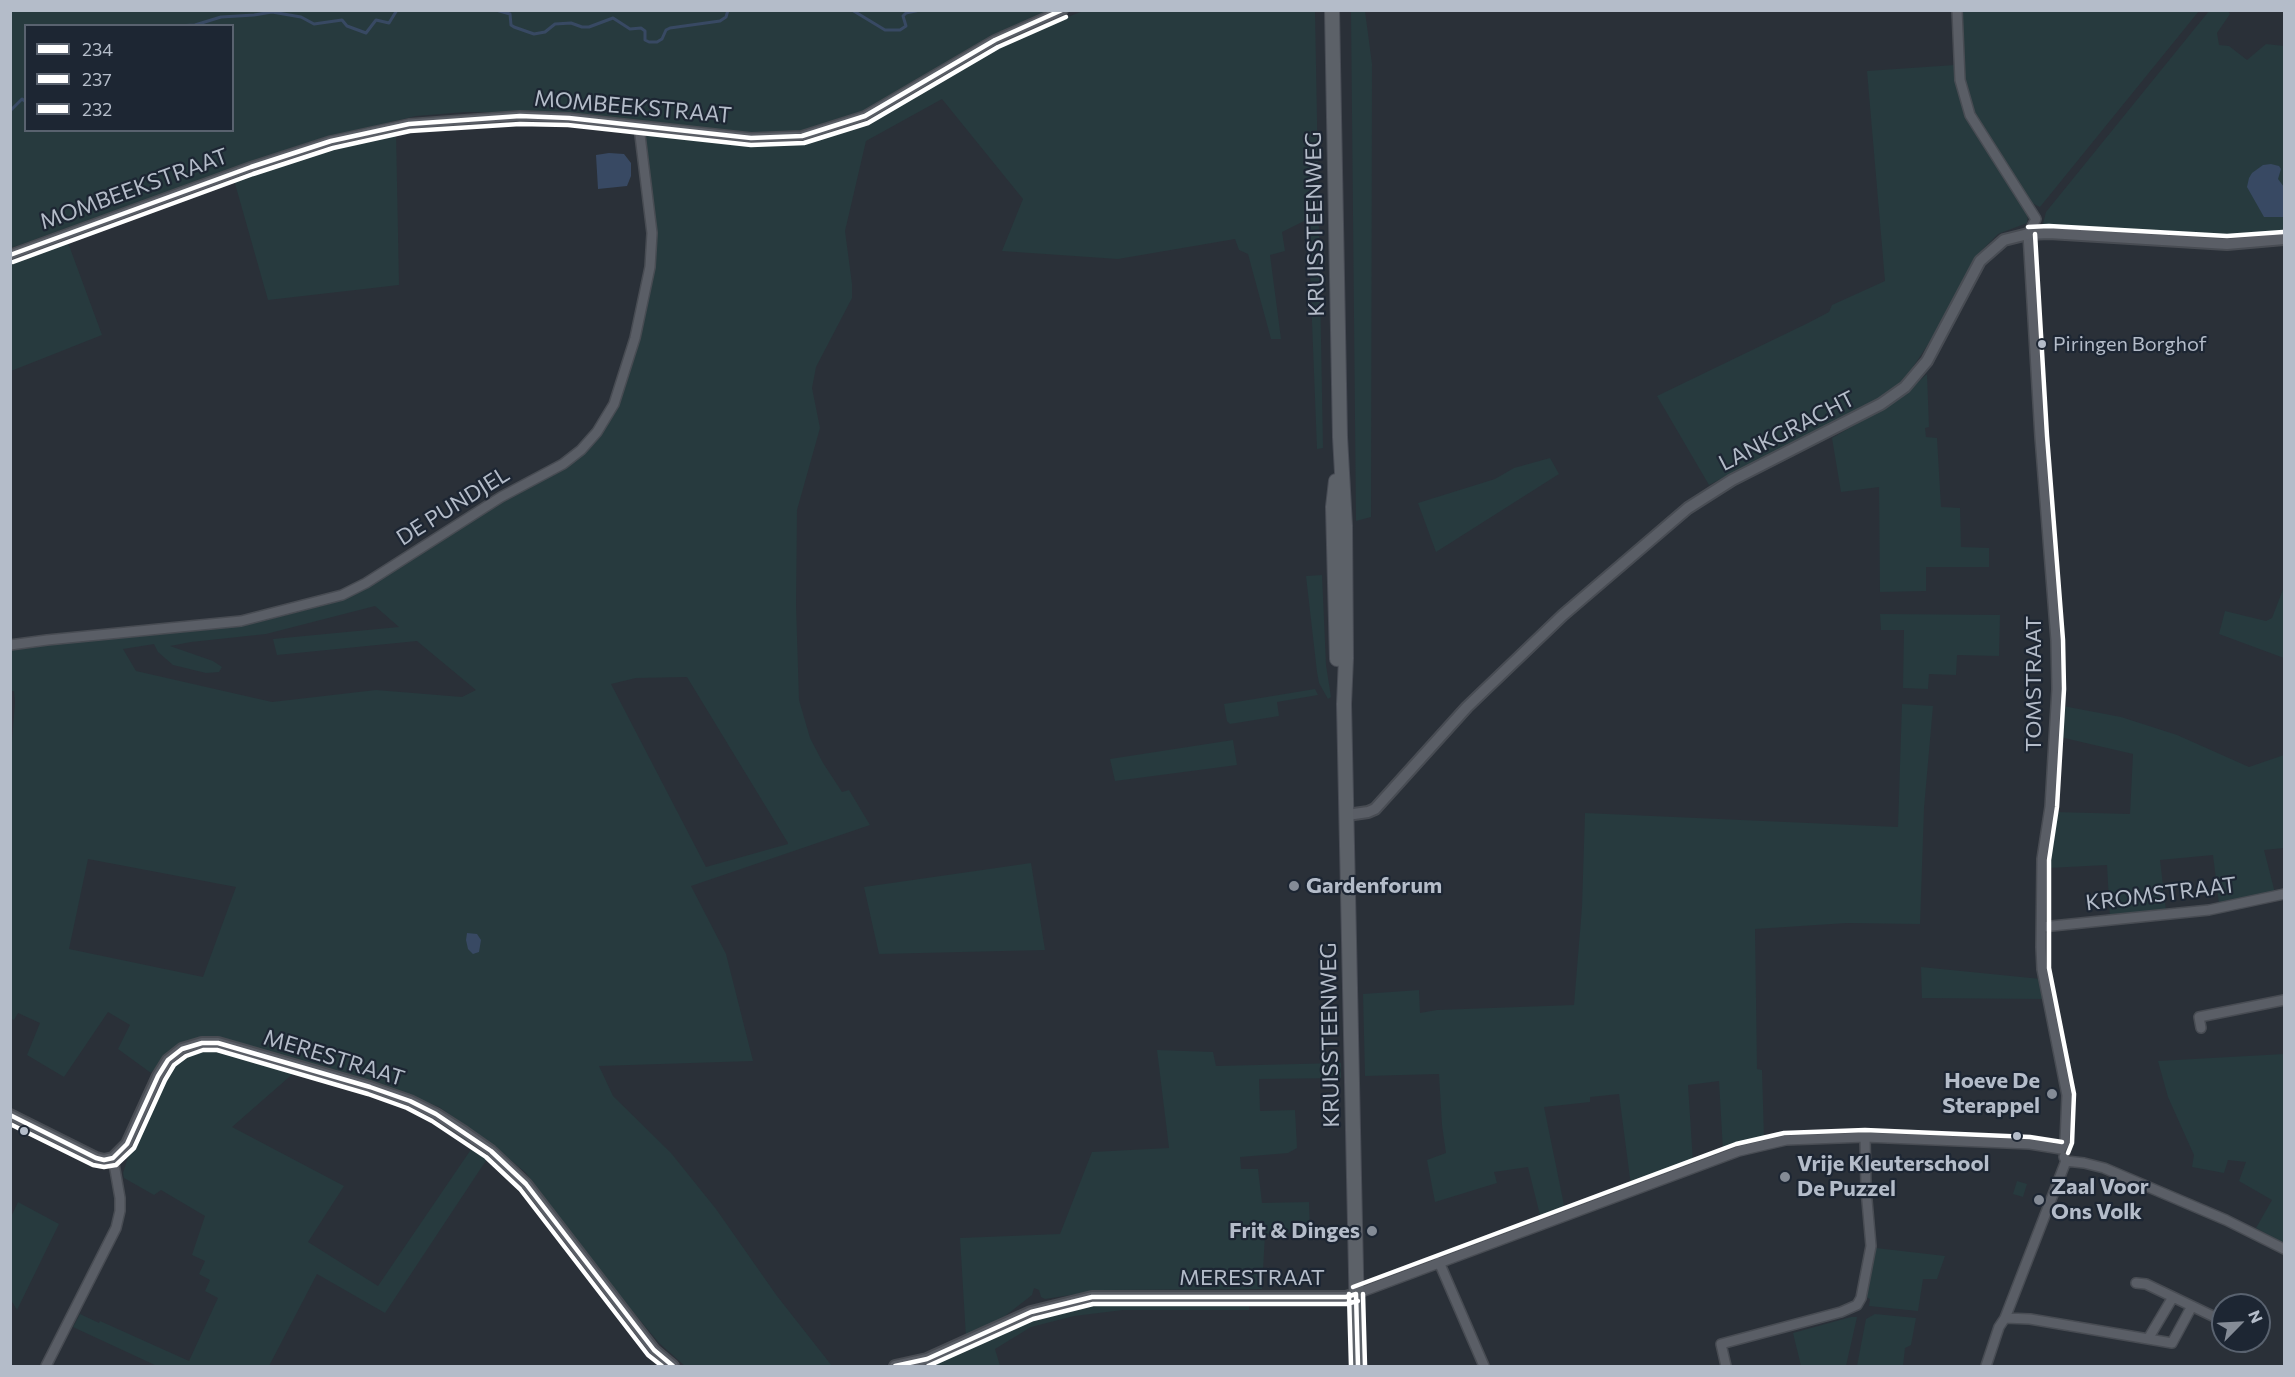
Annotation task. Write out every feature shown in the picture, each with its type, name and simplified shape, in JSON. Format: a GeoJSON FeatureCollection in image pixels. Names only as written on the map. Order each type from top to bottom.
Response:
{"type":"FeatureCollection","features":[{"type":"Feature","properties":{"kind":"main road","name":"KRUISSTEENWEG"},"geometry":{"type":"LineString","coordinates":[[1332,10],[1340,437],[1345,526],[1344,704],[1358,1366]]}},
{"type":"Feature","properties":{"kind":"street","name":"MOMBEEKSTRAAT"},"geometry":{"type":"LineString","coordinates":[[10,255],[240,171],[331,141],[409,124],[520,116],[569,118],[751,138],[802,136],[865,116],[995,40],[1064,10]]}},
{"type":"Feature","properties":{"kind":"street"},"geometry":{"type":"LineString","coordinates":[[1957,10],[1960,81],[1970,115],[2036,219],[2028,234]]}},
{"type":"Feature","properties":{"kind":"street","name":"DE PUNDJEL"},"geometry":{"type":"LineString","coordinates":[[10,645],[241,621],[342,596],[494,501],[563,464],[581,450],[597,432],[614,404],[635,338],[650,267],[651,223],[639,127]]}},
{"type":"Feature","properties":{"kind":"street","name":"LANKGRACHT"},"geometry":{"type":"LineString","coordinates":[[1347,815],[1375,809],[1467,707],[1563,615],[1688,508],[1732,480],[1881,404],[1905,387],[1927,361],[1980,261],[2004,240],[2028,234],[2049,233],[2226,244],[2284,238]]}},
{"type":"Feature","properties":{"kind":"street","name":"TOMSTRAAT"},"geometry":{"type":"LineString","coordinates":[[2028,234],[2040,437],[2056,640],[2057,689],[2051,787],[2042,859],[2042,969],[2067,1095],[2066,1142],[2061,1149]]}},
{"type":"Feature","properties":{"kind":"street","name":"KROMSTRAAT"},"geometry":{"type":"LineString","coordinates":[[2042,927],[2209,910],[2284,894]]}},
{"type":"Feature","properties":{"kind":"street"},"geometry":{"type":"LineString","coordinates":[[2201,1028],[2199,1017],[2284,1000]]}},
{"type":"Feature","properties":{"kind":"street","name":"MERESTRAAT"},"geometry":{"type":"LineString","coordinates":[[113,1158],[121,1153],[127,1144],[158,1076],[168,1060],[182,1049],[202,1043],[218,1043],[370,1087],[410,1101],[464,1132],[490,1151],[526,1184],[654,1350],[673,1366]]}},
{"type":"Feature","properties":{"kind":"street"},"geometry":{"type":"LineString","coordinates":[[10,1116],[96,1158],[104,1160],[113,1158],[120,1198],[116,1228],[46,1366]]}},
{"type":"Feature","properties":{"kind":"street"},"geometry":{"type":"LineString","coordinates":[[1726,1366],[1721,1344],[1841,1312],[1857,1305],[1861,1298],[1871,1246],[1866,1189],[1865,1137]]}},
{"type":"Feature","properties":{"kind":"street","name":"MERESTRAAT"},"geometry":{"type":"LineString","coordinates":[[895,1366],[927,1359],[1031,1312],[1092,1297],[1346,1297],[1739,1151],[1786,1140],[1865,1137],[2030,1144],[2061,1149]]}},
{"type":"Feature","properties":{"kind":"street"},"geometry":{"type":"LineString","coordinates":[[1986,1366],[1999,1327],[2005,1318],[2066,1161],[2061,1149]]}},
{"type":"Feature","properties":{"kind":"street"},"geometry":{"type":"LineString","coordinates":[[2066,1161],[2104,1168],[2226,1220],[2284,1249]]}},
{"type":"Feature","properties":{"kind":"street"},"geometry":{"type":"LineString","coordinates":[[1439,1262],[1484,1366]]}},
{"type":"Feature","properties":{"kind":"street"},"geometry":{"type":"LineString","coordinates":[[2136,1282],[2146,1284],[2211,1315]]}},
{"type":"Feature","properties":{"kind":"street"},"geometry":{"type":"LineString","coordinates":[[2148,1339],[2173,1297]]}},
{"type":"Feature","properties":{"kind":"street"},"geometry":{"type":"LineString","coordinates":[[2005,1318],[2030,1319],[2172,1342],[2192,1306]]}},
{"type":"Feature","properties":{"kind":"green space"},"geometry":{"type":"Polygon","coordinates":[[[10,11],[1053,11],[865,112],[799,132],[722,131],[565,113],[466,112],[416,116],[316,140],[11,248],[10,11]]]}},
{"type":"Feature","properties":{"kind":"green space"},"geometry":{"type":"Polygon","coordinates":[[[1083,11],[1315,11],[1323,448],[1317,449],[1308,219],[1282,232],[1285,251],[1270,255],[1281,339],[1271,339],[1248,254],[1239,250],[1235,239],[1118,259],[1002,251],[1023,199],[942,99],[866,141],[845,231],[852,298],[816,367],[812,388],[820,428],[797,510],[796,605],[799,700],[810,738],[842,792],[849,790],[870,825],[691,886],[726,954],[753,1061],[599,1066],[613,1096],[671,1153],[716,1209],[777,1296],[832,1366],[685,1366],[659,1343],[613,1288],[526,1173],[484,1138],[439,1107],[371,1080],[218,1037],[183,1042],[162,1059],[151,1073],[118,1049],[130,1025],[108,1012],[64,1077],[27,1055],[40,1023],[18,1013],[14,1020],[10,1018],[10,768],[15,702],[14,691],[11,691],[11,648],[116,636],[185,632],[259,622],[333,603],[358,592],[495,504],[571,463],[617,404],[631,366],[650,284],[644,135],[646,132],[728,140],[785,142],[819,137],[862,123],[911,100],[1011,39],[1083,11]],[[375,606],[266,634],[170,646],[213,661],[222,667],[219,672],[206,673],[173,665],[158,652],[154,644],[123,649],[136,671],[272,702],[376,690],[462,697],[476,690],[417,641],[277,655],[273,639],[399,627],[375,606]],[[687,677],[636,678],[611,684],[706,867],[788,844],[687,677]],[[88,859],[69,949],[203,977],[236,887],[88,859]]]}},
{"type":"Feature","properties":{"kind":"green space"},"geometry":{"type":"Polygon","coordinates":[[[1351,11],[1365,11],[1372,64],[1371,517],[1356,521],[1351,11]]]}},
{"type":"Feature","properties":{"kind":"green space"},"geometry":{"type":"Polygon","coordinates":[[[1961,11],[2199,11],[2040,207],[2028,201],[1973,114],[1963,75],[1961,11]]]}},
{"type":"Feature","properties":{"kind":"green space"},"geometry":{"type":"Polygon","coordinates":[[[2209,11],[2228,11],[2230,14],[2217,33],[2219,45],[2229,46],[2247,60],[2266,44],[2284,46],[2284,234],[2227,239],[2045,229],[2043,224],[2046,212],[2209,11]]]}},
{"type":"Feature","properties":{"kind":"green space"},"geometry":{"type":"Polygon","coordinates":[[[1955,65],[1960,93],[2028,214],[2027,223],[1998,234],[1980,252],[1929,343],[1911,370],[1891,392],[1709,485],[1657,396],[1808,323],[1829,312],[1832,305],[1885,281],[1867,71],[1955,65]]]}},
{"type":"Feature","properties":{"kind":"green space"},"geometry":{"type":"Polygon","coordinates":[[[396,131],[399,285],[268,300],[234,180],[266,166],[331,145],[396,131]]]}},
{"type":"Feature","properties":{"kind":"green space"},"geometry":{"type":"Polygon","coordinates":[[[67,240],[102,335],[11,371],[11,261],[67,240]]]}},
{"type":"Feature","properties":{"kind":"green space"},"geometry":{"type":"Polygon","coordinates":[[[1927,374],[1929,427],[1925,428],[1926,437],[1937,438],[1941,507],[1960,508],[1961,547],[1989,548],[1989,567],[1926,567],[1926,591],[1880,592],[1879,487],[1841,492],[1832,438],[1898,400],[1927,374]]]}},
{"type":"Feature","properties":{"kind":"green space"},"geometry":{"type":"Polygon","coordinates":[[[1550,458],[1559,474],[1436,552],[1418,503],[1495,479],[1514,468],[1550,458]]]}},
{"type":"Feature","properties":{"kind":"green space"},"geometry":{"type":"Polygon","coordinates":[[[1322,575],[1326,665],[1331,697],[1328,699],[1319,683],[1317,672],[1306,576],[1322,575]]]}},
{"type":"Feature","properties":{"kind":"green space"},"geometry":{"type":"Polygon","coordinates":[[[2284,587],[2284,658],[2219,634],[2225,611],[2266,621],[2272,618],[2284,587]]]}},
{"type":"Feature","properties":{"kind":"green space"},"geometry":{"type":"Polygon","coordinates":[[[1880,614],[2000,615],[1999,656],[1957,655],[1956,675],[1929,674],[1928,689],[1903,688],[1904,630],[1881,630],[1880,614]]]}},
{"type":"Feature","properties":{"kind":"green space"},"geometry":{"type":"Polygon","coordinates":[[[1315,689],[1318,695],[1277,702],[1279,716],[1230,724],[1227,721],[1224,704],[1315,689]]]}},
{"type":"Feature","properties":{"kind":"green space"},"geometry":{"type":"Polygon","coordinates":[[[1902,704],[1933,706],[1924,808],[1920,924],[1847,923],[1755,929],[1757,1069],[1762,1070],[1764,1138],[1723,1151],[1719,1081],[1688,1085],[1693,1162],[1631,1186],[1619,1094],[1590,1097],[1590,1102],[1544,1107],[1565,1210],[1541,1219],[1528,1167],[1494,1172],[1497,1183],[1435,1202],[1427,1160],[1446,1153],[1439,1074],[1365,1076],[1363,994],[1419,990],[1420,1013],[1437,1010],[1574,1005],[1582,907],[1585,813],[1898,827],[1902,704]]]}},
{"type":"Feature","properties":{"kind":"green space"},"geometry":{"type":"Polygon","coordinates":[[[2063,706],[2121,717],[2177,735],[2249,767],[2284,755],[2284,848],[2264,850],[2275,893],[2219,904],[2213,855],[2160,860],[2166,911],[2110,918],[2107,865],[2048,868],[2054,812],[2130,814],[2133,754],[2060,737],[2063,706]]]}},
{"type":"Feature","properties":{"kind":"green space"},"geometry":{"type":"Polygon","coordinates":[[[1233,740],[1237,765],[1115,781],[1110,759],[1233,740]]]}},
{"type":"Feature","properties":{"kind":"green space"},"geometry":{"type":"Polygon","coordinates":[[[1031,863],[1045,950],[879,954],[864,887],[1031,863]]]}},
{"type":"Feature","properties":{"kind":"green space"},"geometry":{"type":"Polygon","coordinates":[[[1921,967],[2041,979],[2045,999],[1922,998],[1921,967]]]}},
{"type":"Feature","properties":{"kind":"green space"},"geometry":{"type":"Polygon","coordinates":[[[201,1048],[221,1048],[296,1071],[232,1127],[344,1186],[308,1242],[378,1286],[474,1145],[489,1156],[385,1313],[317,1274],[269,1366],[157,1366],[73,1327],[80,1314],[189,1361],[218,1298],[205,1291],[210,1280],[199,1274],[205,1261],[192,1255],[205,1216],[161,1190],[154,1195],[124,1178],[123,1173],[164,1076],[174,1061],[201,1048]]]}},
{"type":"Feature","properties":{"kind":"green space"},"geometry":{"type":"Polygon","coordinates":[[[1157,1050],[1213,1052],[1216,1066],[1341,1063],[1341,1078],[1259,1079],[1260,1111],[1295,1110],[1297,1148],[1288,1153],[1240,1157],[1241,1169],[1258,1169],[1262,1203],[1309,1202],[1310,1232],[1265,1234],[1262,1289],[1103,1290],[1045,1299],[1041,1297],[1039,1290],[1034,1288],[1032,1295],[996,1323],[966,1337],[960,1238],[1060,1234],[1092,1152],[1169,1148],[1157,1050]]]}},
{"type":"Feature","properties":{"kind":"green space"},"geometry":{"type":"Polygon","coordinates":[[[2284,1054],[2284,1244],[2256,1228],[2272,1200],[2239,1181],[2246,1162],[2228,1160],[2224,1173],[2192,1167],[2194,1155],[2168,1097],[2158,1061],[2284,1054]]]}},
{"type":"Feature","properties":{"kind":"green space"},"geometry":{"type":"Polygon","coordinates":[[[2017,1181],[2027,1184],[2023,1197],[2013,1194],[2017,1181]]]}},
{"type":"Feature","properties":{"kind":"green space"},"geometry":{"type":"Polygon","coordinates":[[[18,1202],[59,1224],[17,1310],[11,1300],[10,1219],[18,1202]]]}},
{"type":"Feature","properties":{"kind":"green space"},"geometry":{"type":"Polygon","coordinates":[[[1876,1248],[1945,1256],[1937,1279],[1923,1279],[1918,1311],[1869,1306],[1870,1299],[1866,1297],[1876,1248]]]}},
{"type":"Feature","properties":{"kind":"green space"},"geometry":{"type":"Polygon","coordinates":[[[1104,1300],[1249,1302],[1249,1310],[1123,1310],[1074,1316],[1031,1327],[995,1349],[1000,1366],[918,1366],[948,1356],[1046,1313],[1104,1300]]]}},
{"type":"Feature","properties":{"kind":"green space"},"geometry":{"type":"Polygon","coordinates":[[[1875,1314],[1916,1318],[1911,1345],[1905,1348],[1903,1366],[1857,1366],[1866,1319],[1875,1314]]]}},
{"type":"Feature","properties":{"kind":"green space"},"geometry":{"type":"Polygon","coordinates":[[[1857,1317],[1846,1366],[1801,1366],[1793,1333],[1857,1317]]]}},
{"type":"Feature","properties":{"kind":"water"},"geometry":{"type":"Polygon","coordinates":[[[624,154],[631,163],[631,176],[627,186],[598,189],[596,155],[624,154]]]}},
{"type":"Feature","properties":{"kind":"water"},"geometry":{"type":"Polygon","coordinates":[[[2271,164],[2281,169],[2278,179],[2284,187],[2284,217],[2264,217],[2247,187],[2252,173],[2263,165],[2271,164]]]}},
{"type":"Feature","properties":{"kind":"water"},"geometry":{"type":"Polygon","coordinates":[[[467,933],[477,934],[481,940],[479,952],[473,954],[468,949],[467,933]]]}},
{"type":"Feature","properties":{"kind":"waterway"},"geometry":{"type":"LineString","coordinates":[[198,24],[221,17],[272,12],[301,17],[314,24],[342,20],[347,26],[366,33],[376,20],[389,23],[397,10]]}},
{"type":"Feature","properties":{"kind":"waterway"},"geometry":{"type":"LineString","coordinates":[[464,10],[476,10]]}},
{"type":"Feature","properties":{"kind":"waterway"},"geometry":{"type":"LineString","coordinates":[[496,10],[510,14],[511,25],[514,27],[534,34],[545,32],[555,24],[571,23],[589,27],[613,18],[630,29],[641,28],[645,31],[645,40],[649,42],[662,39],[666,30],[670,28],[720,21],[726,17],[728,10]]}},
{"type":"Feature","properties":{"kind":"waterway"},"geometry":{"type":"LineString","coordinates":[[852,10],[885,30],[900,30],[906,26],[903,16],[906,13],[920,10]]}},
{"type":"Feature","properties":{"kind":"waterway"},"geometry":{"type":"LineString","coordinates":[[10,111],[22,99],[24,100]]}},
{"type":"Feature","properties":{"kind":"transit line","name":"234"},"geometry":{"type":"LineString","coordinates":[[10,255],[251,167],[331,141],[409,124],[520,116],[569,118],[751,138],[802,136],[865,116],[995,40],[1062,10]]}},
{"type":"Feature","properties":{"kind":"transit line","name":"237"},"geometry":{"type":"LineString","coordinates":[[13,262],[253,174],[333,148],[410,131],[520,124],[568,125],[751,145],[804,143],[868,123],[998,47],[1066,17]]}},
{"type":"Feature","properties":{"kind":"transit line","name":"232"},"geometry":{"type":"LineString","coordinates":[[2028,227],[2049,226],[2227,236],[2283,232]]}},
{"type":"Feature","properties":{"kind":"transit line","name":"232"},"geometry":{"type":"LineString","coordinates":[[2035,234],[2047,436],[2063,640],[2064,689],[2057,807],[2049,860],[2049,968],[2074,1094],[2072,1143],[2068,1153]]}},
{"type":"Feature","properties":{"kind":"transit line","name":"234"},"geometry":{"type":"LineString","coordinates":[[10,1115],[96,1158],[104,1160],[113,1158],[127,1144],[158,1076],[168,1060],[182,1049],[202,1043],[218,1043],[370,1087],[410,1101],[436,1114],[491,1151],[526,1184],[654,1350],[673,1366]]}},
{"type":"Feature","properties":{"kind":"transit line","name":"237"},"geometry":{"type":"LineString","coordinates":[[10,1124],[93,1165],[104,1167],[116,1165],[134,1148],[174,1065],[186,1056],[203,1050],[217,1050],[368,1094],[407,1108],[432,1121],[486,1157],[520,1189],[648,1355],[662,1366]]}},
{"type":"Feature","properties":{"kind":"transit line","name":"232"},"geometry":{"type":"LineString","coordinates":[[1353,1287],[1736,1144],[1784,1133],[1865,1130],[2030,1137],[2062,1142]]}},
{"type":"Feature","properties":{"kind":"transit line","name":"237"},"geometry":{"type":"LineString","coordinates":[[1349,1294],[1351,1366]]}},
{"type":"Feature","properties":{"kind":"transit line","name":"234"},"geometry":{"type":"LineString","coordinates":[[1356,1294],[1358,1366]]}},
{"type":"Feature","properties":{"kind":"transit line","name":"234"},"geometry":{"type":"LineString","coordinates":[[895,1366],[927,1359],[1031,1312],[1092,1297],[1346,1297],[1356,1294]]}},
{"type":"Feature","properties":{"kind":"transit line","name":"232"},"geometry":{"type":"LineString","coordinates":[[1363,1294],[1365,1366]]}},
{"type":"Feature","properties":{"kind":"transit line","name":"237"},"geometry":{"type":"LineString","coordinates":[[928,1366],[1033,1319],[1093,1304],[1346,1304],[1358,1301]]}},
{"type":"Feature","properties":{"kind":"place","name":"Piringen Borghof"},"geometry":{"type":"Point","coordinates":[2042,344]}},
{"type":"Feature","properties":{"kind":"place","name":"Gardenforum"},"geometry":{"type":"Point","coordinates":[1294,886]}},
{"type":"Feature","properties":{"kind":"place","name":"Hoeve De Sterappel"},"geometry":{"type":"Point","coordinates":[2052,1094]}},
{"type":"Feature","properties":{"kind":"place","name":"Vrije Kleuterschool De Puzzel"},"geometry":{"type":"Point","coordinates":[1785,1177]}},
{"type":"Feature","properties":{"kind":"place","name":"Zaal Voor Ons Volk"},"geometry":{"type":"Point","coordinates":[2039,1200]}},
{"type":"Feature","properties":{"kind":"place","name":"Frit & Dinges"},"geometry":{"type":"Point","coordinates":[1372,1231]}}]}
